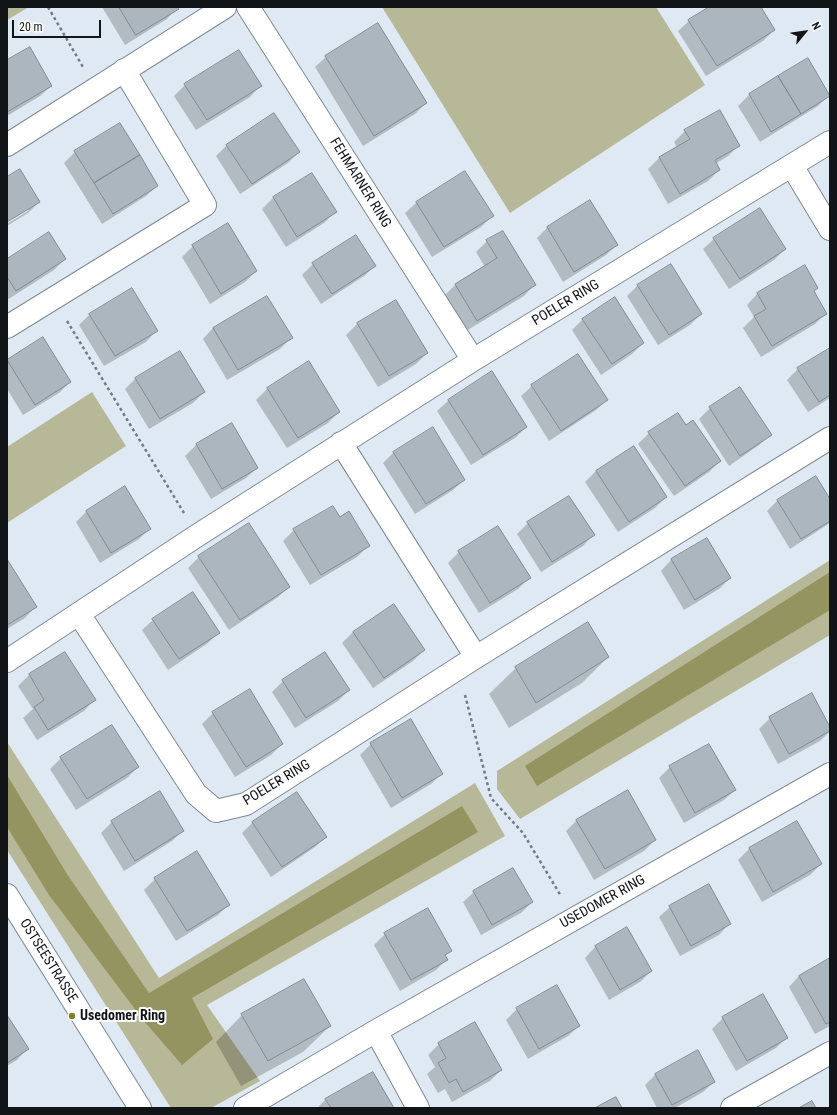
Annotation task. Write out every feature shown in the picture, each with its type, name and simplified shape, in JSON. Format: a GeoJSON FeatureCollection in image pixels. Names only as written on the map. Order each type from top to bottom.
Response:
{"type":"FeatureCollection","features":[{"type":"Feature","properties":{"kind":"street"},"geometry":{"type":"LineString","coordinates":[[7,145],[225,7]]}},
{"type":"Feature","properties":{"kind":"street","name":"FEHMARNER RING"},"geometry":{"type":"LineString","coordinates":[[248,7],[473,360]]}},
{"type":"Feature","properties":{"kind":"street"},"geometry":{"type":"LineString","coordinates":[[7,327],[205,205],[124,70]]}},
{"type":"Feature","properties":{"kind":"street","name":"POELER RING"},"geometry":{"type":"LineString","coordinates":[[7,661],[341,443],[473,360],[830,142]]}},
{"type":"Feature","properties":{"kind":"street"},"geometry":{"type":"LineString","coordinates":[[792,166],[830,229]]}},
{"type":"Feature","properties":{"kind":"street","name":"POELER RING"},"geometry":{"type":"LineString","coordinates":[[79,614],[196,794],[216,811],[246,804],[476,658],[830,438]]}},
{"type":"Feature","properties":{"kind":"street"},"geometry":{"type":"LineString","coordinates":[[341,443],[476,658]]}},
{"type":"Feature","properties":{"kind":"street","name":"USEDOMER RING"},"geometry":{"type":"LineString","coordinates":[[245,1108],[376,1031],[830,774]]}},
{"type":"Feature","properties":{"kind":"street","name":"OSTSEESTRASSE"},"geometry":{"type":"LineString","coordinates":[[7,895],[140,1108]]}},
{"type":"Feature","properties":{"kind":"street"},"geometry":{"type":"LineString","coordinates":[[376,1031],[418,1108]]}},
{"type":"Feature","properties":{"kind":"street"},"geometry":{"type":"LineString","coordinates":[[732,1108],[830,1052]]}},
{"type":"Feature","properties":{"kind":"path"},"geometry":{"type":"LineString","coordinates":[[48,7],[96,88]]}},
{"type":"Feature","properties":{"kind":"path"},"geometry":{"type":"LineString","coordinates":[[53,298],[198,535]]}},
{"type":"Feature","properties":{"kind":"path"},"geometry":{"type":"LineString","coordinates":[[458,670],[491,798],[523,833],[574,919]]}},
{"type":"Feature","properties":{"kind":"shaded area"},"geometry":{"type":"Polygon","coordinates":[[[7,7],[29,7],[7,20],[7,7]]]}},
{"type":"Feature","properties":{"kind":"shaded area"},"geometry":{"type":"Polygon","coordinates":[[[382,7],[656,7],[705,85],[510,213],[382,7]]]}},
{"type":"Feature","properties":{"kind":"shaded area"},"geometry":{"type":"Polygon","coordinates":[[[92,392],[126,446],[7,523],[7,447],[92,392]]]}},
{"type":"Feature","properties":{"kind":"shaded area"},"geometry":{"type":"Polygon","coordinates":[[[830,560],[830,635],[520,819],[497,789],[497,771],[830,560]]]}},
{"type":"Feature","properties":{"kind":"shaded area"},"geometry":{"type":"Polygon","coordinates":[[[830,572],[830,610],[537,786],[525,766],[830,572]]]}},
{"type":"Feature","properties":{"kind":"shaded area"},"geometry":{"type":"Polygon","coordinates":[[[7,742],[159,978],[475,783],[505,836],[207,1005],[260,1081],[211,1108],[171,1108],[7,850],[7,742]]]}},
{"type":"Feature","properties":{"kind":"shaded area"},"geometry":{"type":"Polygon","coordinates":[[[7,775],[67,874],[149,993],[462,806],[478,832],[192,998],[213,1039],[182,1065],[144,1021],[49,895],[7,827],[7,775]]]}},
{"type":"Feature","properties":{"kind":"building"},"geometry":{"type":"Polygon","coordinates":[[[119,7],[178,7],[179,9],[136,35],[119,7]]]}},
{"type":"Feature","properties":{"kind":"building"},"geometry":{"type":"Polygon","coordinates":[[[709,7],[761,7],[775,30],[717,66],[688,20],[709,7]]]}},
{"type":"Feature","properties":{"kind":"building"},"geometry":{"type":"Polygon","coordinates":[[[378,23],[427,103],[374,136],[325,56],[378,23]]]}},
{"type":"Feature","properties":{"kind":"building"},"geometry":{"type":"Polygon","coordinates":[[[30,47],[52,86],[7,112],[7,60],[30,47]]]}},
{"type":"Feature","properties":{"kind":"building"},"geometry":{"type":"Polygon","coordinates":[[[239,50],[262,86],[207,120],[184,84],[239,50]]]}},
{"type":"Feature","properties":{"kind":"building"},"geometry":{"type":"Polygon","coordinates":[[[808,58],[830,96],[801,114],[778,76],[808,58]]]}},
{"type":"Feature","properties":{"kind":"building"},"geometry":{"type":"Polygon","coordinates":[[[778,76],[801,114],[771,132],[749,94],[778,76]]]}},
{"type":"Feature","properties":{"kind":"building"},"geometry":{"type":"Polygon","coordinates":[[[720,110],[740,146],[715,160],[720,170],[680,194],[659,157],[690,139],[684,130],[720,110]]]}},
{"type":"Feature","properties":{"kind":"building"},"geometry":{"type":"Polygon","coordinates":[[[274,113],[300,152],[252,184],[226,145],[274,113]]]}},
{"type":"Feature","properties":{"kind":"building"},"geometry":{"type":"Polygon","coordinates":[[[120,123],[140,155],[94,183],[74,151],[120,123]]]}},
{"type":"Feature","properties":{"kind":"building"},"geometry":{"type":"Polygon","coordinates":[[[140,155],[158,186],[113,214],[94,183],[140,155]]]}},
{"type":"Feature","properties":{"kind":"building"},"geometry":{"type":"Polygon","coordinates":[[[20,169],[40,202],[7,222],[7,177],[20,169]]]}},
{"type":"Feature","properties":{"kind":"building"},"geometry":{"type":"Polygon","coordinates":[[[465,171],[494,216],[444,247],[416,202],[465,171]]]}},
{"type":"Feature","properties":{"kind":"building"},"geometry":{"type":"Polygon","coordinates":[[[312,173],[337,212],[297,237],[273,197],[312,173]]]}},
{"type":"Feature","properties":{"kind":"building"},"geometry":{"type":"Polygon","coordinates":[[[590,200],[618,245],[574,272],[547,227],[590,200]]]}},
{"type":"Feature","properties":{"kind":"building"},"geometry":{"type":"Polygon","coordinates":[[[760,208],[786,249],[740,279],[713,238],[760,208]]]}},
{"type":"Feature","properties":{"kind":"building"},"geometry":{"type":"Polygon","coordinates":[[[228,223],[257,271],[221,294],[192,245],[228,223]]]}},
{"type":"Feature","properties":{"kind":"building"},"geometry":{"type":"Polygon","coordinates":[[[503,231],[536,285],[477,321],[455,284],[497,258],[486,240],[503,231]]]}},
{"type":"Feature","properties":{"kind":"building"},"geometry":{"type":"Polygon","coordinates":[[[49,232],[66,259],[16,291],[7,277],[7,259],[49,232]]]}},
{"type":"Feature","properties":{"kind":"building"},"geometry":{"type":"Polygon","coordinates":[[[356,235],[376,266],[332,294],[312,263],[356,235]]]}},
{"type":"Feature","properties":{"kind":"building"},"geometry":{"type":"Polygon","coordinates":[[[671,264],[702,314],[669,335],[637,285],[671,264]]]}},
{"type":"Feature","properties":{"kind":"building"},"geometry":{"type":"Polygon","coordinates":[[[805,265],[818,288],[814,291],[827,314],[772,346],[754,316],[766,309],[757,293],[805,265]]]}},
{"type":"Feature","properties":{"kind":"building"},"geometry":{"type":"Polygon","coordinates":[[[132,288],[158,331],[115,356],[89,314],[132,288]]]}},
{"type":"Feature","properties":{"kind":"building"},"geometry":{"type":"Polygon","coordinates":[[[267,296],[293,338],[238,370],[213,328],[267,296]]]}},
{"type":"Feature","properties":{"kind":"building"},"geometry":{"type":"Polygon","coordinates":[[[615,297],[644,343],[612,364],[582,319],[615,297]]]}},
{"type":"Feature","properties":{"kind":"building"},"geometry":{"type":"Polygon","coordinates":[[[396,300],[428,353],[389,376],[357,323],[396,300]]]}},
{"type":"Feature","properties":{"kind":"building"},"geometry":{"type":"Polygon","coordinates":[[[43,337],[71,382],[35,405],[7,360],[43,337]]]}},
{"type":"Feature","properties":{"kind":"building"},"geometry":{"type":"Polygon","coordinates":[[[830,348],[830,395],[819,402],[797,368],[830,348]]]}},
{"type":"Feature","properties":{"kind":"building"},"geometry":{"type":"Polygon","coordinates":[[[180,351],[205,392],[160,419],[135,378],[180,351]]]}},
{"type":"Feature","properties":{"kind":"building"},"geometry":{"type":"Polygon","coordinates":[[[578,354],[608,400],[561,431],[531,385],[578,354]]]}},
{"type":"Feature","properties":{"kind":"building"},"geometry":{"type":"Polygon","coordinates":[[[309,361],[340,412],[298,438],[267,388],[309,361]]]}},
{"type":"Feature","properties":{"kind":"building"},"geometry":{"type":"Polygon","coordinates":[[[492,371],[527,427],[483,455],[448,400],[492,371]]]}},
{"type":"Feature","properties":{"kind":"building"},"geometry":{"type":"Polygon","coordinates":[[[740,387],[772,435],[740,456],[709,407],[740,387]]]}},
{"type":"Feature","properties":{"kind":"building"},"geometry":{"type":"Polygon","coordinates":[[[678,413],[686,425],[693,420],[721,461],[685,486],[648,432],[678,413]]]}},
{"type":"Feature","properties":{"kind":"building"},"geometry":{"type":"Polygon","coordinates":[[[232,423],[258,468],[222,489],[196,444],[232,423]]]}},
{"type":"Feature","properties":{"kind":"building"},"geometry":{"type":"Polygon","coordinates":[[[433,427],[465,480],[426,504],[393,452],[433,427]]]}},
{"type":"Feature","properties":{"kind":"building"},"geometry":{"type":"Polygon","coordinates":[[[634,446],[667,497],[629,522],[596,471],[634,446]]]}},
{"type":"Feature","properties":{"kind":"building"},"geometry":{"type":"Polygon","coordinates":[[[816,476],[830,499],[830,521],[801,539],[777,500],[816,476]]]}},
{"type":"Feature","properties":{"kind":"building"},"geometry":{"type":"Polygon","coordinates":[[[125,486],[151,529],[111,553],[86,511],[125,486]]]}},
{"type":"Feature","properties":{"kind":"building"},"geometry":{"type":"Polygon","coordinates":[[[569,496],[595,535],[552,562],[527,522],[569,496]]]}},
{"type":"Feature","properties":{"kind":"building"},"geometry":{"type":"Polygon","coordinates":[[[333,506],[340,517],[349,511],[370,546],[321,575],[293,529],[333,506]]]}},
{"type":"Feature","properties":{"kind":"building"},"geometry":{"type":"Polygon","coordinates":[[[249,523],[290,587],[240,620],[198,556],[249,523]]]}},
{"type":"Feature","properties":{"kind":"building"},"geometry":{"type":"Polygon","coordinates":[[[498,526],[531,578],[490,603],[458,551],[498,526]]]}},
{"type":"Feature","properties":{"kind":"building"},"geometry":{"type":"Polygon","coordinates":[[[707,538],[731,578],[695,600],[671,559],[707,538]]]}},
{"type":"Feature","properties":{"kind":"building"},"geometry":{"type":"Polygon","coordinates":[[[7,559],[37,607],[7,625],[7,559]]]}},
{"type":"Feature","properties":{"kind":"building"},"geometry":{"type":"Polygon","coordinates":[[[193,592],[220,633],[179,659],[152,619],[193,592]]]}},
{"type":"Feature","properties":{"kind":"building"},"geometry":{"type":"Polygon","coordinates":[[[394,604],[425,650],[384,678],[353,632],[394,604]]]}},
{"type":"Feature","properties":{"kind":"building"},"geometry":{"type":"Polygon","coordinates":[[[588,622],[609,657],[536,703],[515,667],[588,622]]]}},
{"type":"Feature","properties":{"kind":"building"},"geometry":{"type":"Polygon","coordinates":[[[65,652],[96,700],[48,730],[34,707],[44,700],[29,674],[65,652]]]}},
{"type":"Feature","properties":{"kind":"building"},"geometry":{"type":"Polygon","coordinates":[[[325,652],[350,690],[306,718],[282,680],[325,652]]]}},
{"type":"Feature","properties":{"kind":"building"},"geometry":{"type":"Polygon","coordinates":[[[250,689],[283,744],[246,767],[212,712],[250,689]]]}},
{"type":"Feature","properties":{"kind":"building"},"geometry":{"type":"Polygon","coordinates":[[[812,693],[830,727],[830,731],[789,754],[769,717],[812,693]]]}},
{"type":"Feature","properties":{"kind":"building"},"geometry":{"type":"Polygon","coordinates":[[[411,719],[443,774],[402,798],[370,743],[411,719]]]}},
{"type":"Feature","properties":{"kind":"building"},"geometry":{"type":"Polygon","coordinates":[[[112,725],[139,767],[87,799],[60,757],[112,725]]]}},
{"type":"Feature","properties":{"kind":"building"},"geometry":{"type":"Polygon","coordinates":[[[709,744],[736,790],[695,813],[669,766],[709,744]]]}},
{"type":"Feature","properties":{"kind":"building"},"geometry":{"type":"Polygon","coordinates":[[[628,790],[656,840],[605,869],[576,820],[628,790]]]}},
{"type":"Feature","properties":{"kind":"building"},"geometry":{"type":"Polygon","coordinates":[[[160,791],[184,831],[135,861],[111,821],[160,791]]]}},
{"type":"Feature","properties":{"kind":"building"},"geometry":{"type":"Polygon","coordinates":[[[297,792],[327,837],[282,867],[252,822],[297,792]]]}},
{"type":"Feature","properties":{"kind":"building"},"geometry":{"type":"Polygon","coordinates":[[[797,821],[822,864],[773,892],[749,848],[797,821]]]}},
{"type":"Feature","properties":{"kind":"building"},"geometry":{"type":"Polygon","coordinates":[[[197,851],[230,905],[187,931],[154,878],[197,851]]]}},
{"type":"Feature","properties":{"kind":"building"},"geometry":{"type":"Polygon","coordinates":[[[513,868],[533,902],[492,925],[473,891],[513,868]]]}},
{"type":"Feature","properties":{"kind":"building"},"geometry":{"type":"Polygon","coordinates":[[[709,884],[731,924],[691,946],[669,906],[709,884]]]}},
{"type":"Feature","properties":{"kind":"building"},"geometry":{"type":"Polygon","coordinates":[[[428,908],[452,951],[445,955],[448,960],[411,980],[384,933],[428,908]]]}},
{"type":"Feature","properties":{"kind":"building"},"geometry":{"type":"Polygon","coordinates":[[[627,927],[652,971],[620,990],[595,946],[627,927]]]}},
{"type":"Feature","properties":{"kind":"building"},"geometry":{"type":"Polygon","coordinates":[[[830,958],[830,1022],[826,1024],[799,976],[830,958]]]}},
{"type":"Feature","properties":{"kind":"building"},"geometry":{"type":"Polygon","coordinates":[[[304,979],[331,1026],[268,1061],[241,1014],[304,979]]]}},
{"type":"Feature","properties":{"kind":"building"},"geometry":{"type":"Polygon","coordinates":[[[557,985],[580,1026],[539,1049],[516,1008],[557,985]]]}},
{"type":"Feature","properties":{"kind":"building"},"geometry":{"type":"Polygon","coordinates":[[[763,994],[788,1038],[747,1061],[722,1017],[763,994]]]}},
{"type":"Feature","properties":{"kind":"building"},"geometry":{"type":"Polygon","coordinates":[[[7,1015],[29,1049],[7,1063],[7,1015]]]}},
{"type":"Feature","properties":{"kind":"building"},"geometry":{"type":"Polygon","coordinates":[[[475,1022],[502,1070],[463,1092],[456,1079],[449,1083],[438,1063],[446,1058],[438,1043],[475,1022]]]}},
{"type":"Feature","properties":{"kind":"building"},"geometry":{"type":"Polygon","coordinates":[[[698,1050],[715,1082],[672,1105],[655,1074],[698,1050]]]}},
{"type":"Feature","properties":{"kind":"building"},"geometry":{"type":"Polygon","coordinates":[[[373,1072],[394,1108],[331,1108],[325,1099],[373,1072]]]}},
{"type":"Feature","properties":{"kind":"building"},"geometry":{"type":"Polygon","coordinates":[[[616,1097],[622,1108],[595,1108],[616,1097]]]}},
{"type":"Feature","properties":{"kind":"building"},"geometry":{"type":"Polygon","coordinates":[[[812,1101],[816,1108],[799,1108],[812,1101]]]}},
{"type":"Feature","properties":{"kind":"place","name":"Usedomer Ring"},"geometry":{"type":"Point","coordinates":[72,1016]}}]}
